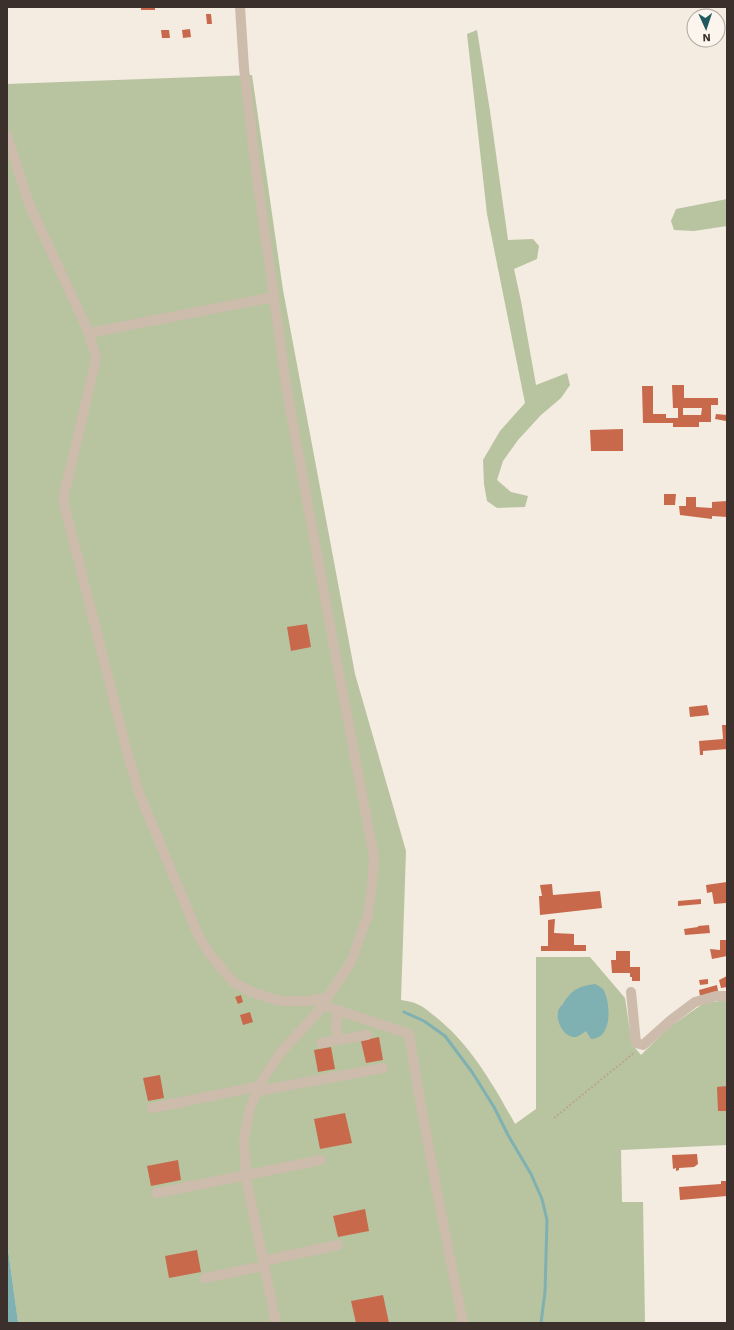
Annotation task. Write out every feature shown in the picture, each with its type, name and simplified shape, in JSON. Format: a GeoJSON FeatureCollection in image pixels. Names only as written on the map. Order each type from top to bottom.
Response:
{"type":"FeatureCollection","features":[{"type":"Feature","properties":{"kind":"lane"},"geometry":{"type":"LineString","coordinates":[[240,7],[244,68],[255,163],[287,391],[374,858],[368,915],[351,962],[316,1014],[281,1052],[263,1079],[250,1108],[244,1139],[246,1175],[276,1323]]}},
{"type":"Feature","properties":{"kind":"lane"},"geometry":{"type":"LineString","coordinates":[[7,135],[29,204],[89,333],[96,358],[62,500],[139,793],[200,937],[209,953],[233,982],[252,992],[280,1001],[325,1001],[338,1010],[409,1034],[415,1076],[464,1323]]}},
{"type":"Feature","properties":{"kind":"lane"},"geometry":{"type":"LineString","coordinates":[[89,333],[274,298]]}},
{"type":"Feature","properties":{"kind":"lane"},"geometry":{"type":"LineString","coordinates":[[631,992],[636,1043],[643,1045],[671,1020],[695,1002],[716,996],[727,996]]}},
{"type":"Feature","properties":{"kind":"lane"},"geometry":{"type":"LineString","coordinates":[[338,1010],[336,1025],[338,1040]]}},
{"type":"Feature","properties":{"kind":"lane"},"geometry":{"type":"LineString","coordinates":[[321,1043],[367,1035]]}},
{"type":"Feature","properties":{"kind":"lane"},"geometry":{"type":"LineString","coordinates":[[152,1108],[259,1088],[383,1068]]}},
{"type":"Feature","properties":{"kind":"lane"},"geometry":{"type":"LineString","coordinates":[[157,1193],[322,1160]]}},
{"type":"Feature","properties":{"kind":"lane"},"geometry":{"type":"LineString","coordinates":[[204,1278],[338,1245]]}},
{"type":"Feature","properties":{"kind":"path"},"geometry":{"type":"LineString","coordinates":[[554,1118],[643,1045]]}},
{"type":"Feature","properties":{"kind":"green space"},"geometry":{"type":"Polygon","coordinates":[[[477,30],[508,240],[533,239],[539,246],[537,259],[514,269],[536,385],[567,373],[570,385],[561,398],[541,415],[518,440],[503,461],[497,480],[511,492],[528,496],[525,507],[497,508],[487,501],[484,484],[483,460],[500,431],[525,403],[487,214],[467,34],[477,30]]]}},
{"type":"Feature","properties":{"kind":"green space"},"geometry":{"type":"Polygon","coordinates":[[[252,75],[283,290],[355,674],[406,851],[401,1000],[415,1003],[424,1008],[457,1037],[489,1079],[515,1124],[536,1109],[536,957],[590,957],[625,998],[632,1044],[641,1055],[668,1028],[704,1003],[727,1000],[727,1145],[621,1150],[622,1202],[643,1202],[645,1323],[18,1323],[7,1242],[7,84],[252,75]]]}},
{"type":"Feature","properties":{"kind":"green space"},"geometry":{"type":"Polygon","coordinates":[[[727,199],[727,226],[694,231],[674,230],[671,221],[676,209],[727,199]]]}},
{"type":"Feature","properties":{"kind":"water"},"geometry":{"type":"Polygon","coordinates":[[[595,984],[603,989],[608,1002],[609,1011],[607,1027],[598,1037],[591,1039],[586,1031],[576,1037],[572,1037],[562,1029],[558,1020],[558,1011],[572,992],[584,986],[595,984]]]}},
{"type":"Feature","properties":{"kind":"water"},"geometry":{"type":"Polygon","coordinates":[[[7,1242],[18,1322],[18,1323],[7,1323],[7,1242]]]}},
{"type":"Feature","properties":{"kind":"building"},"geometry":{"type":"Polygon","coordinates":[[[141,7],[155,7],[155,10],[141,10],[141,7]]]}},
{"type":"Feature","properties":{"kind":"building"},"geometry":{"type":"Polygon","coordinates":[[[206,14],[211,14],[212,24],[207,24],[206,14]]]}},
{"type":"Feature","properties":{"kind":"building"},"geometry":{"type":"Polygon","coordinates":[[[190,29],[191,37],[183,38],[182,30],[190,29]]]}},
{"type":"Feature","properties":{"kind":"building"},"geometry":{"type":"Polygon","coordinates":[[[161,30],[169,30],[170,38],[162,38],[161,30]]]}},
{"type":"Feature","properties":{"kind":"building"},"geometry":{"type":"Polygon","coordinates":[[[672,385],[684,385],[684,398],[718,398],[718,405],[711,405],[711,422],[699,422],[699,427],[673,427],[673,423],[643,423],[642,386],[653,386],[653,414],[666,414],[666,418],[678,418],[678,408],[673,408],[672,385]],[[683,408],[683,415],[701,415],[702,408],[683,408]]]}},
{"type":"Feature","properties":{"kind":"building"},"geometry":{"type":"Polygon","coordinates":[[[716,414],[727,415],[726,421],[715,419],[716,414]]]}},
{"type":"Feature","properties":{"kind":"building"},"geometry":{"type":"Polygon","coordinates":[[[623,429],[623,451],[591,451],[590,430],[623,429]]]}},
{"type":"Feature","properties":{"kind":"building"},"geometry":{"type":"Polygon","coordinates":[[[664,494],[676,494],[675,505],[664,505],[664,494]]]}},
{"type":"Feature","properties":{"kind":"building"},"geometry":{"type":"Polygon","coordinates":[[[686,497],[696,497],[696,507],[712,508],[712,502],[727,501],[727,517],[712,516],[712,519],[680,515],[679,506],[686,506],[686,497]]]}},
{"type":"Feature","properties":{"kind":"building"},"geometry":{"type":"Polygon","coordinates":[[[307,624],[311,647],[291,651],[287,627],[307,624]]]}},
{"type":"Feature","properties":{"kind":"building"},"geometry":{"type":"Polygon","coordinates":[[[707,705],[709,715],[690,717],[689,707],[707,705]]]}},
{"type":"Feature","properties":{"kind":"building"},"geometry":{"type":"Polygon","coordinates":[[[722,725],[727,725],[727,749],[703,751],[703,755],[700,755],[699,741],[723,739],[722,725]]]}},
{"type":"Feature","properties":{"kind":"building"},"geometry":{"type":"Polygon","coordinates":[[[727,882],[726,903],[714,904],[712,892],[707,893],[706,885],[727,882]]]}},
{"type":"Feature","properties":{"kind":"building"},"geometry":{"type":"Polygon","coordinates":[[[552,884],[553,895],[600,891],[602,908],[540,915],[539,896],[542,896],[540,885],[552,884]]]}},
{"type":"Feature","properties":{"kind":"building"},"geometry":{"type":"Polygon","coordinates":[[[701,899],[701,904],[678,906],[678,901],[701,899]]]}},
{"type":"Feature","properties":{"kind":"building"},"geometry":{"type":"Polygon","coordinates":[[[555,919],[554,933],[574,934],[574,945],[586,945],[586,951],[541,951],[541,946],[548,946],[548,920],[555,919]]]}},
{"type":"Feature","properties":{"kind":"building"},"geometry":{"type":"Polygon","coordinates":[[[709,925],[710,933],[685,935],[684,929],[709,925]]]}},
{"type":"Feature","properties":{"kind":"building"},"geometry":{"type":"Polygon","coordinates":[[[720,940],[727,940],[727,956],[712,959],[710,949],[720,950],[720,940]]]}},
{"type":"Feature","properties":{"kind":"building"},"geometry":{"type":"Polygon","coordinates":[[[616,951],[630,951],[630,967],[640,967],[640,981],[632,981],[630,973],[612,973],[611,960],[616,960],[616,951]]]}},
{"type":"Feature","properties":{"kind":"building"},"geometry":{"type":"Polygon","coordinates":[[[727,976],[727,987],[721,988],[719,980],[727,976]]]}},
{"type":"Feature","properties":{"kind":"building"},"geometry":{"type":"Polygon","coordinates":[[[708,979],[708,984],[700,985],[699,980],[708,979]]]}},
{"type":"Feature","properties":{"kind":"building"},"geometry":{"type":"Polygon","coordinates":[[[717,985],[718,991],[700,996],[699,990],[717,985]]]}},
{"type":"Feature","properties":{"kind":"building"},"geometry":{"type":"Polygon","coordinates":[[[241,995],[243,1002],[238,1004],[235,997],[241,995]]]}},
{"type":"Feature","properties":{"kind":"building"},"geometry":{"type":"Polygon","coordinates":[[[250,1012],[253,1022],[243,1025],[240,1015],[250,1012]]]}},
{"type":"Feature","properties":{"kind":"building"},"geometry":{"type":"Polygon","coordinates":[[[379,1037],[383,1060],[366,1063],[361,1041],[379,1037]]]}},
{"type":"Feature","properties":{"kind":"building"},"geometry":{"type":"Polygon","coordinates":[[[331,1047],[335,1069],[318,1072],[314,1050],[331,1047]]]}},
{"type":"Feature","properties":{"kind":"building"},"geometry":{"type":"Polygon","coordinates":[[[160,1075],[164,1098],[148,1101],[143,1078],[160,1075]]]}},
{"type":"Feature","properties":{"kind":"building"},"geometry":{"type":"Polygon","coordinates":[[[727,1086],[727,1111],[718,1111],[717,1087],[727,1086]]]}},
{"type":"Feature","properties":{"kind":"building"},"geometry":{"type":"Polygon","coordinates":[[[345,1113],[352,1143],[320,1149],[314,1119],[345,1113]]]}},
{"type":"Feature","properties":{"kind":"building"},"geometry":{"type":"Polygon","coordinates":[[[697,1154],[698,1164],[694,1167],[679,1168],[679,1170],[676,1171],[676,1168],[673,1169],[672,1155],[697,1154]]]}},
{"type":"Feature","properties":{"kind":"building"},"geometry":{"type":"Polygon","coordinates":[[[178,1160],[181,1180],[151,1186],[147,1166],[178,1160]]]}},
{"type":"Feature","properties":{"kind":"building"},"geometry":{"type":"Polygon","coordinates":[[[721,1181],[727,1181],[727,1196],[680,1200],[679,1187],[721,1184],[721,1181]]]}},
{"type":"Feature","properties":{"kind":"building"},"geometry":{"type":"Polygon","coordinates":[[[365,1209],[369,1231],[338,1237],[333,1216],[365,1209]]]}},
{"type":"Feature","properties":{"kind":"building"},"geometry":{"type":"Polygon","coordinates":[[[197,1250],[201,1272],[169,1278],[165,1256],[197,1250]]]}},
{"type":"Feature","properties":{"kind":"building"},"geometry":{"type":"Polygon","coordinates":[[[383,1295],[389,1323],[356,1323],[351,1301],[383,1295]]]}},
{"type":"Feature","properties":{"kind":"waterway"},"geometry":{"type":"LineString","coordinates":[[404,1012],[424,1021],[445,1036],[472,1072],[494,1107],[508,1135],[531,1174],[542,1199],[547,1220],[545,1292],[541,1323]]}}]}
